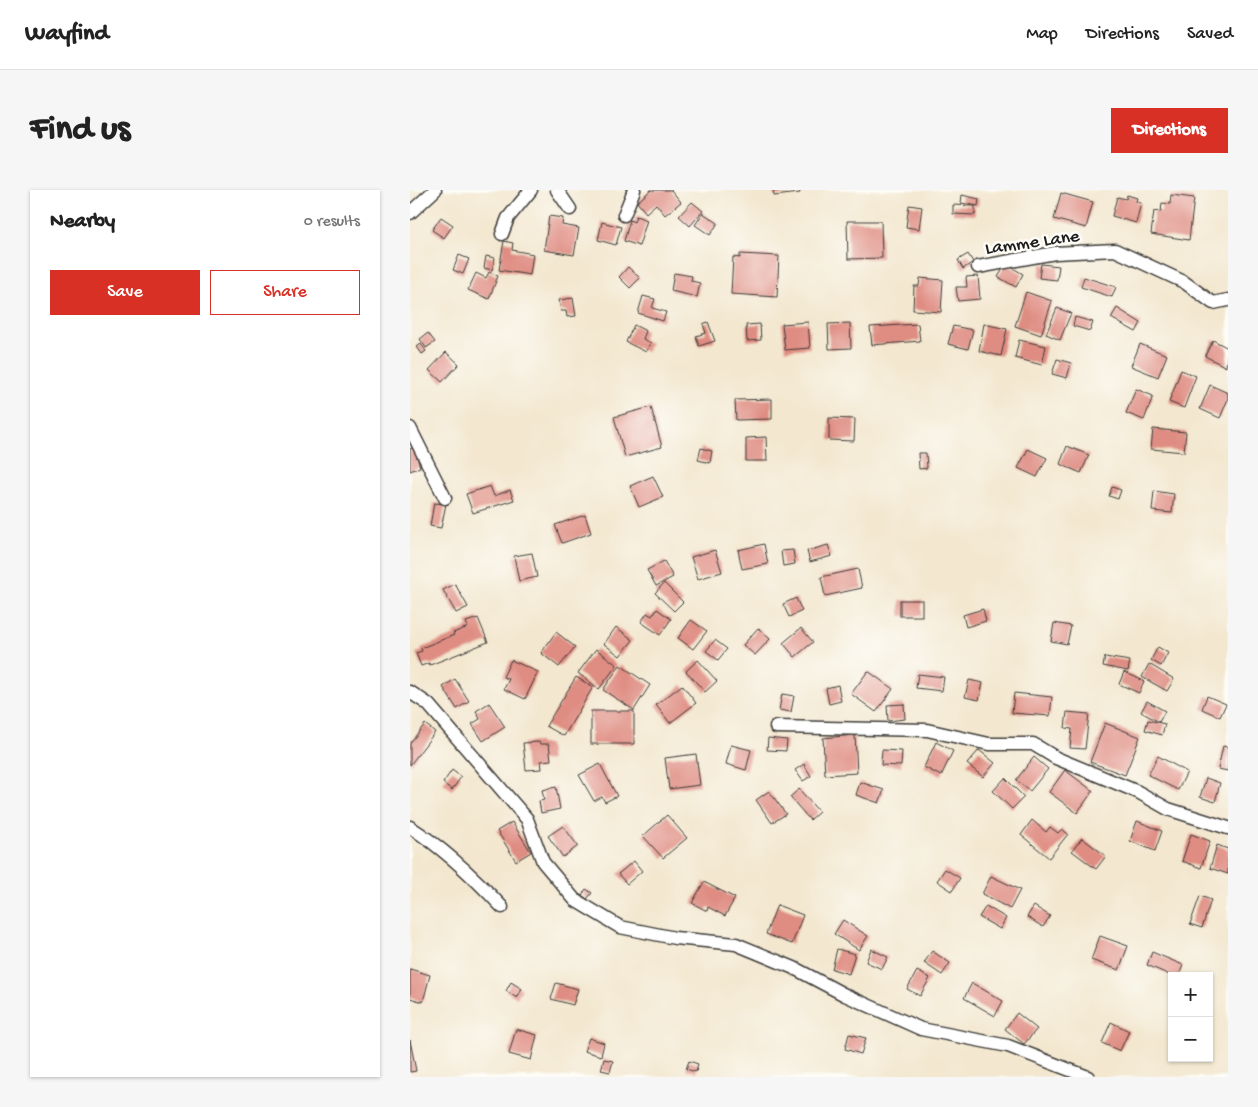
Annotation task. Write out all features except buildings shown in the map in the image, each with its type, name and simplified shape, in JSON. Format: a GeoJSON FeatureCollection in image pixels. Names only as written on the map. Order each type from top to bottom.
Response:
{"type":"FeatureCollection","features":[{"type":"Feature","properties":{"kind":"street"},"geometry":{"type":"LineString","coordinates":[[410,213],[435,190]]}},
{"type":"Feature","properties":{"kind":"street"},"geometry":{"type":"LineString","coordinates":[[502,234],[508,218],[531,190]]}},
{"type":"Feature","properties":{"kind":"street"},"geometry":{"type":"LineString","coordinates":[[557,190],[570,209]]}},
{"type":"Feature","properties":{"kind":"street"},"geometry":{"type":"LineString","coordinates":[[624,215],[634,190]]}},
{"type":"Feature","properties":{"kind":"street","name":"Lamme Lane"},"geometry":{"type":"LineString","coordinates":[[978,267],[1055,252],[1115,250],[1184,282],[1213,303],[1228,300]]}},
{"type":"Feature","properties":{"kind":"street"},"geometry":{"type":"LineString","coordinates":[[410,428],[445,498]]}},
{"type":"Feature","properties":{"kind":"street"},"geometry":{"type":"LineString","coordinates":[[410,692],[428,704],[527,819],[543,862],[575,900],[612,922],[620,926],[676,938],[736,944],[794,968],[845,995],[920,1028],[1008,1046],[1088,1077]]}},
{"type":"Feature","properties":{"kind":"street"},"geometry":{"type":"LineString","coordinates":[[776,727],[828,726],[927,730],[989,744],[1033,744],[1056,758],[1138,792],[1168,809],[1228,828]]}},
{"type":"Feature","properties":{"kind":"street"},"geometry":{"type":"LineString","coordinates":[[410,827],[430,839],[473,876],[502,907]]}}]}
